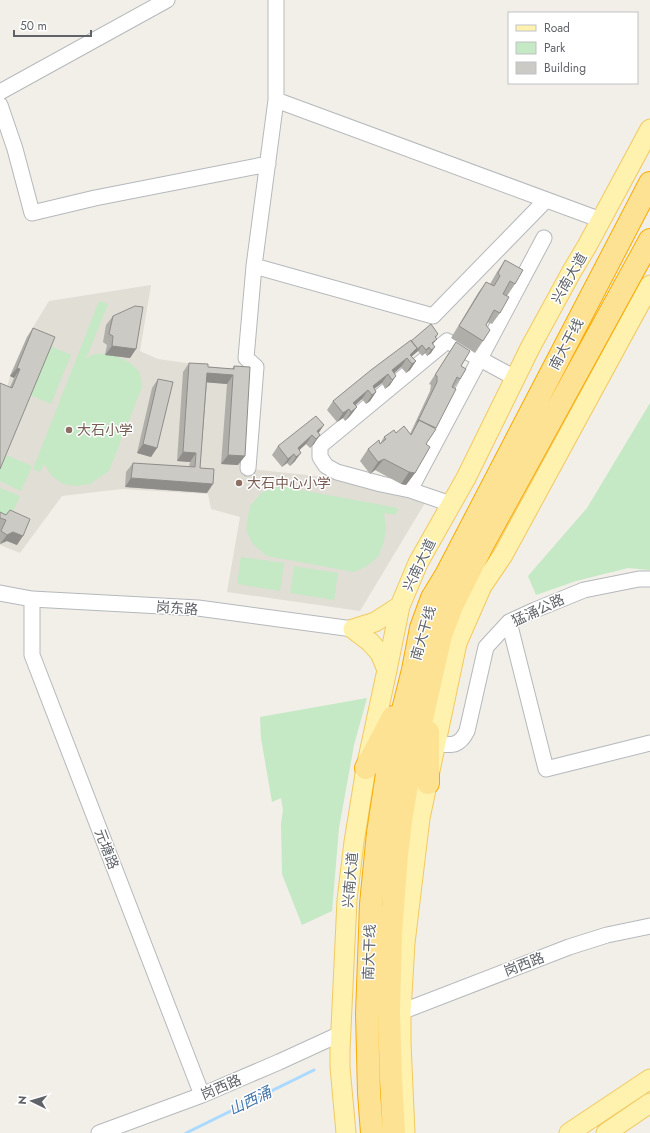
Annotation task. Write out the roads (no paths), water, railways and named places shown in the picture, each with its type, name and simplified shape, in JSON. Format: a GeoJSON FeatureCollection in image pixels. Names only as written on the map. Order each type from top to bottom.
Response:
{"type":"FeatureCollection","features":[{"type":"Feature","properties":{"kind":"highway","name":"南大干线"},"geometry":{"type":"LineString","coordinates":[[372,1133],[368,1046],[393,893],[401,821],[407,785],[418,692],[421,628],[432,598],[446,575],[650,183]]}},
{"type":"Feature","properties":{"kind":"highway","name":"南大干线"},"geometry":{"type":"LineString","coordinates":[[418,692],[452,606],[482,546],[650,240]]}},
{"type":"Feature","properties":{"kind":"highway"},"geometry":{"type":"LineString","coordinates":[[366,768],[418,692]]}},
{"type":"Feature","properties":{"kind":"highway"},"geometry":{"type":"LineString","coordinates":[[418,692],[428,783]]}},
{"type":"Feature","properties":{"kind":"highway","name":"南大干线"},"geometry":{"type":"LineString","coordinates":[[379,974],[389,1012],[394,1133]]}},
{"type":"Feature","properties":{"kind":"main road","name":"兴南大道"},"geometry":{"type":"LineString","coordinates":[[348,1129],[340,1051],[348,892],[354,842],[366,768],[400,606],[418,563],[476,460],[515,378],[650,129]]}},
{"type":"Feature","properties":{"kind":"main road"},"geometry":{"type":"LineString","coordinates":[[405,1133],[401,1027],[406,935],[420,818],[457,643],[482,586],[502,555],[650,286]]}},
{"type":"Feature","properties":{"kind":"main road"},"geometry":{"type":"LineString","coordinates":[[353,629],[375,622],[400,606]]}},
{"type":"Feature","properties":{"kind":"main road"},"geometry":{"type":"LineString","coordinates":[[353,629],[370,642],[380,653],[387,670]]}},
{"type":"Feature","properties":{"kind":"main road"},"geometry":{"type":"LineString","coordinates":[[569,1133],[650,1079]]}},
{"type":"Feature","properties":{"kind":"main road"},"geometry":{"type":"LineString","coordinates":[[606,1133],[650,1103]]}},
{"type":"Feature","properties":{"kind":"street"},"geometry":{"type":"LineString","coordinates":[[0,92],[167,0]]}},
{"type":"Feature","properties":{"kind":"street"},"geometry":{"type":"LineString","coordinates":[[248,468],[256,367],[246,358],[254,266],[276,100],[276,0]]}},
{"type":"Feature","properties":{"kind":"street"},"geometry":{"type":"LineString","coordinates":[[276,100],[601,220]]}},
{"type":"Feature","properties":{"kind":"street"},"geometry":{"type":"LineString","coordinates":[[0,105],[15,149],[32,213],[95,198],[268,164]]}},
{"type":"Feature","properties":{"kind":"street"},"geometry":{"type":"LineString","coordinates":[[254,266],[433,316],[546,200]]}},
{"type":"Feature","properties":{"kind":"street"},"geometry":{"type":"LineString","coordinates":[[410,490],[544,238]]}},
{"type":"Feature","properties":{"kind":"street"},"geometry":{"type":"LineString","coordinates":[[451,504],[410,490],[337,472],[326,466],[320,457],[320,446],[447,341],[515,378]]}},
{"type":"Feature","properties":{"kind":"street","name":"猛涌公路"},"geometry":{"type":"LineString","coordinates":[[436,744],[453,745],[463,739],[467,731],[486,647],[509,622],[584,590],[639,579],[650,579]]}},
{"type":"Feature","properties":{"kind":"street","name":"岗东路"},"geometry":{"type":"LineString","coordinates":[[0,593],[32,599],[198,608],[353,629]]}},
{"type":"Feature","properties":{"kind":"street","name":"元塘路"},"geometry":{"type":"LineString","coordinates":[[32,599],[32,655],[202,1095]]}},
{"type":"Feature","properties":{"kind":"street"},"geometry":{"type":"LineString","coordinates":[[509,622],[546,769],[650,743]]}},
{"type":"Feature","properties":{"kind":"street","name":"岗西路"},"geometry":{"type":"LineString","coordinates":[[401,1027],[569,947],[607,935],[650,926]]}},
{"type":"Feature","properties":{"kind":"street","name":"岗西路"},"geometry":{"type":"LineString","coordinates":[[99,1133],[202,1095],[278,1062],[340,1051]]}},
{"type":"Feature","properties":{"kind":"waterway","name":"山西涌"},"geometry":{"type":"LineString","coordinates":[[186,1133],[314,1070]]}},
{"type":"Feature","properties":{"kind":"place","name":"大石小学"},"geometry":{"type":"Point","coordinates":[69,430]}},
{"type":"Feature","properties":{"kind":"place","name":"大石中心小学"},"geometry":{"type":"Point","coordinates":[239,483]}}]}
